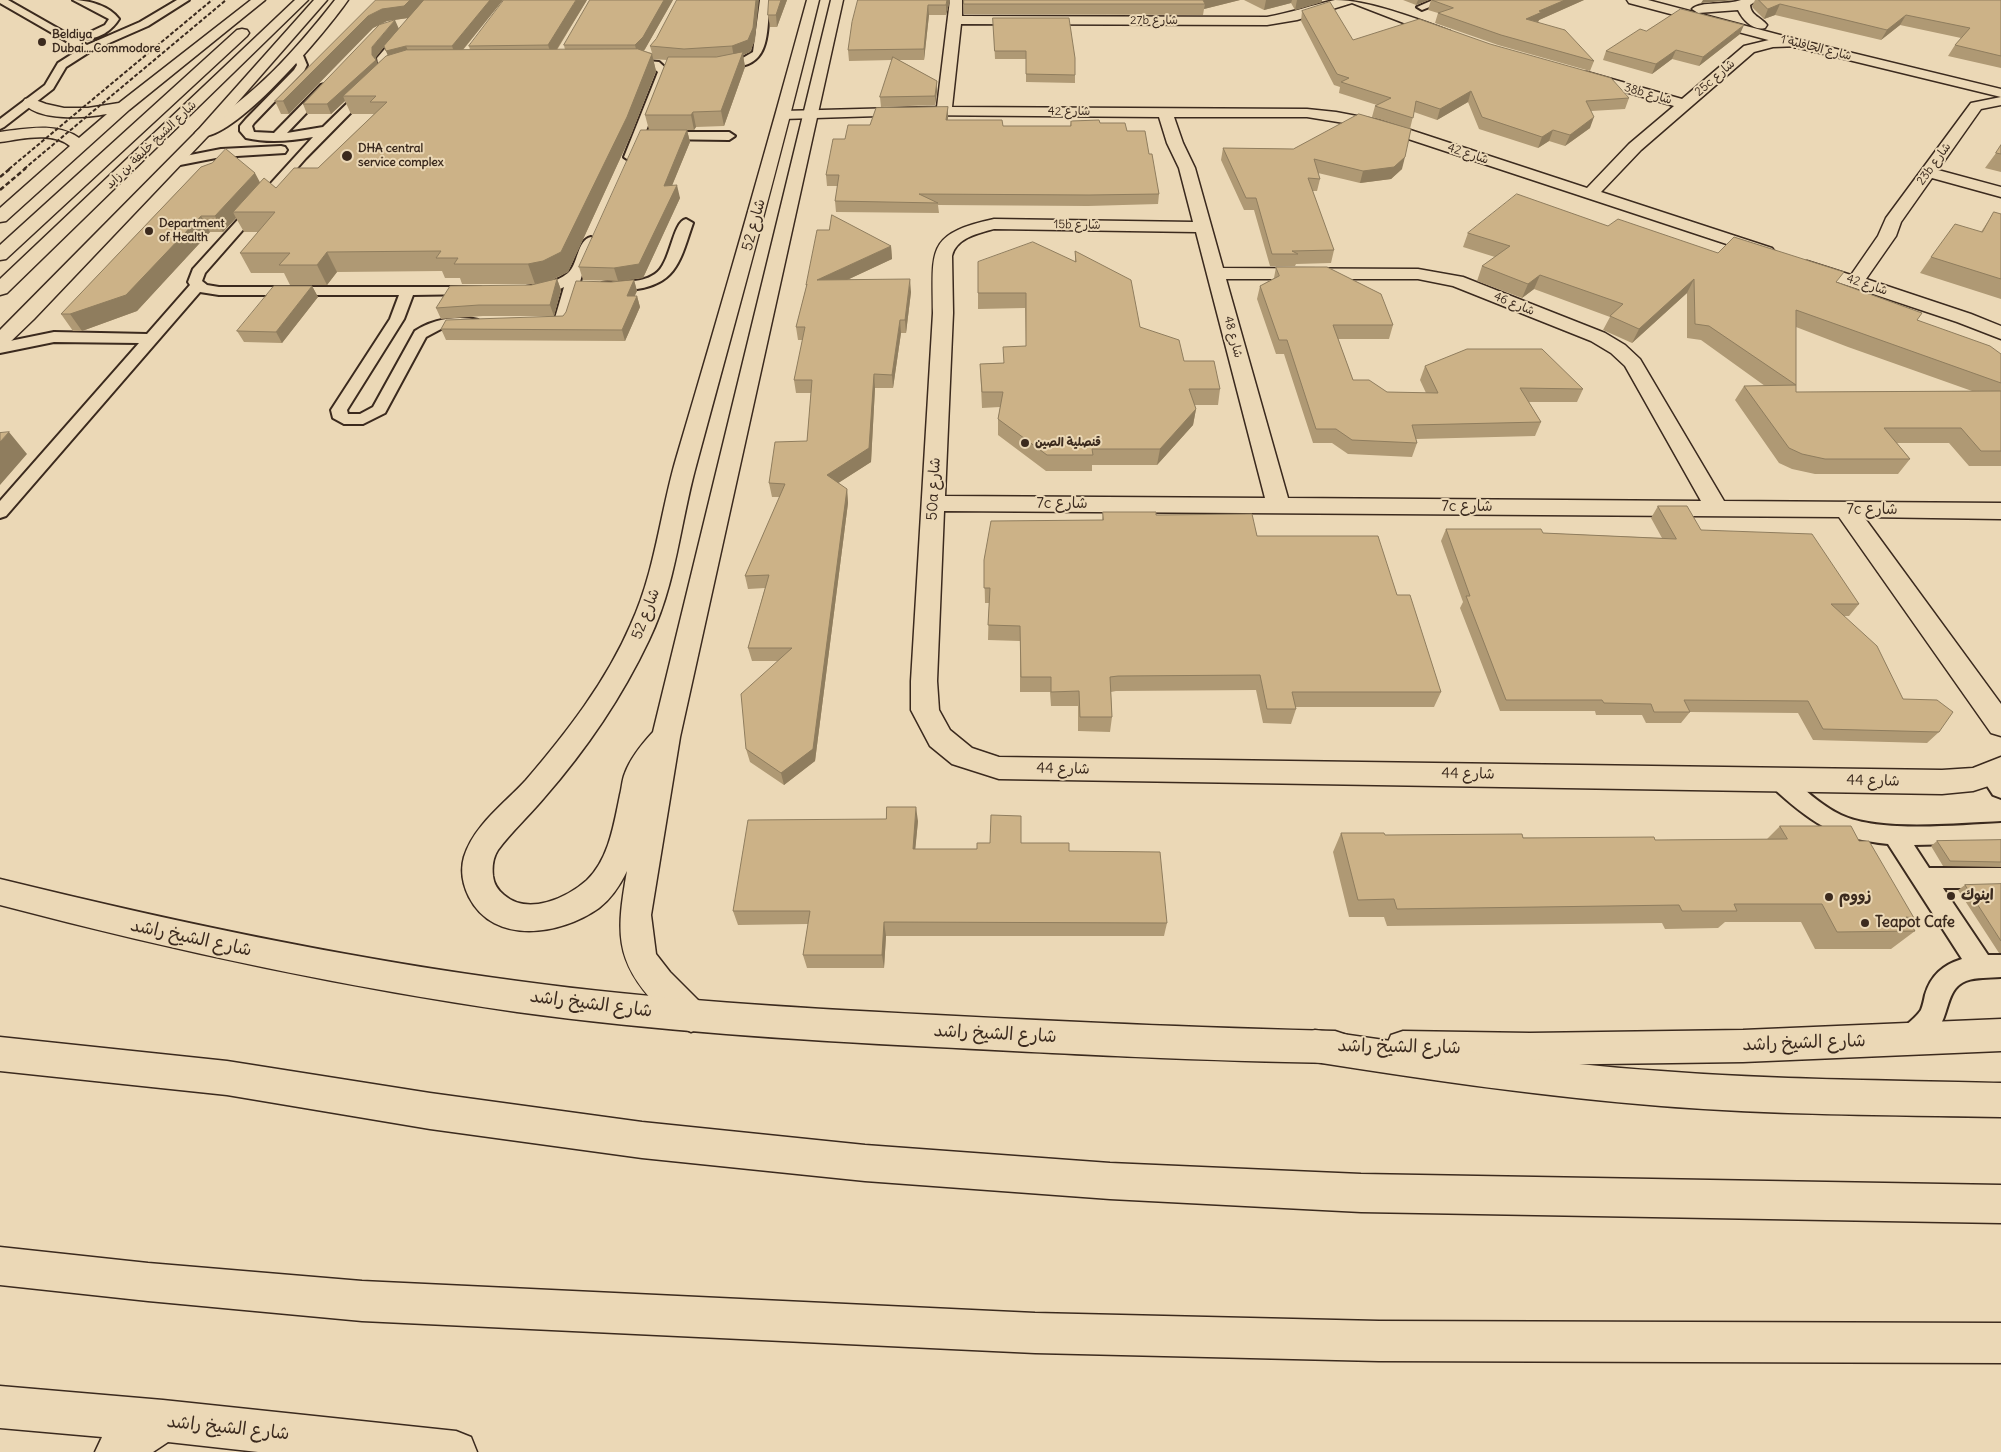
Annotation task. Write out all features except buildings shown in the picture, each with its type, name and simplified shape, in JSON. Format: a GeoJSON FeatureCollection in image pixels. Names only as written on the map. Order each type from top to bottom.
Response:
{"type":"FeatureCollection","features":[{"type":"Feature","properties":{"kind":"main road","name":"شارع الشيخ خليفة بن زايد"},"geometry":{"type":"LineString","coordinates":[[0,289],[302,0]]}},
{"type":"Feature","properties":{"kind":"main road"},"geometry":{"type":"LineString","coordinates":[[0,341],[28,315],[203,133],[321,0]]}},
{"type":"Feature","properties":{"kind":"main road"},"geometry":{"type":"LineString","coordinates":[[203,133],[223,122],[248,103],[298,55],[342,0]]}},
{"type":"Feature","properties":{"kind":"main road","name":"شارع 52"},"geometry":{"type":"LineString","coordinates":[[691,1016],[652,977],[645,966],[637,942],[636,915],[666,737],[797,111],[813,0]]}},
{"type":"Feature","properties":{"kind":"main road","name":"شارع 52"},"geometry":{"type":"LineString","coordinates":[[666,737],[654,748],[639,775],[624,844],[615,868],[604,884],[582,903],[555,915],[526,918],[502,912],[484,898],[476,878],[479,856],[492,834],[513,814],[536,787],[587,721],[619,674],[642,630],[657,588],[678,490],[739,280],[837,0]]}},
{"type":"Feature","properties":{"kind":"main road"},"geometry":{"type":"LineString","coordinates":[[950,112],[955,84],[950,67],[956,20],[956,0]]}},
{"type":"Feature","properties":{"kind":"main road","name":"27b شارع"},"geometry":{"type":"LineString","coordinates":[[956,20],[1267,21],[1292,17],[1350,0]]}},
{"type":"Feature","properties":{"kind":"main road"},"geometry":{"type":"LineString","coordinates":[[1354,0],[1458,38]]}},
{"type":"Feature","properties":{"kind":"main road","name":"شارع الجافلية 1"},"geometry":{"type":"LineString","coordinates":[[1633,0],[1796,43],[2001,93]]}},
{"type":"Feature","properties":{"kind":"main road","name":"شارع الجافلية 1"},"geometry":{"type":"LineString","coordinates":[[1663,0],[2001,83]]}},
{"type":"Feature","properties":{"kind":"main road"},"geometry":{"type":"LineString","coordinates":[[1698,9],[1724,8],[1748,2]]}},
{"type":"Feature","properties":{"kind":"main road"},"geometry":{"type":"LineString","coordinates":[[1748,2],[1744,9],[1746,14],[1760,25]]}},
{"type":"Feature","properties":{"kind":"main road"},"geometry":{"type":"LineString","coordinates":[[0,217],[124,107],[265,6]]}},
{"type":"Feature","properties":{"kind":"main road","name":"شارع الشيخ خليفة بن زايد"},"geometry":{"type":"LineString","coordinates":[[0,255],[250,26]]}},
{"type":"Feature","properties":{"kind":"main road","name":"25c شارع"},"geometry":{"type":"LineString","coordinates":[[1734,27],[1748,40],[1749,49]]}},
{"type":"Feature","properties":{"kind":"main road","name":"25c شارع"},"geometry":{"type":"LineString","coordinates":[[1590,194],[1635,147],[1749,49],[1773,43],[1796,43]]}},
{"type":"Feature","properties":{"kind":"main road","name":"38b شارع"},"geometry":{"type":"LineString","coordinates":[[1566,71],[1684,104]]}},
{"type":"Feature","properties":{"kind":"main road"},"geometry":{"type":"LineString","coordinates":[[1950,80],[1970,93],[1976,100],[1976,106],[2001,100]]}},
{"type":"Feature","properties":{"kind":"main road"},"geometry":{"type":"LineString","coordinates":[[30,102],[38,107],[64,112],[83,112],[124,107]]}},
{"type":"Feature","properties":{"kind":"main road","name":"23b شارع"},"geometry":{"type":"LineString","coordinates":[[1855,282],[1887,236],[1892,222],[1976,106]]}},
{"type":"Feature","properties":{"kind":"main road","name":"شارع 42"},"geometry":{"type":"LineString","coordinates":[[797,111],[1307,113],[1351,118],[1385,126],[1573,188],[1964,318],[2001,334]]}},
{"type":"Feature","properties":{"kind":"main road","name":"شارع 48"},"geometry":{"type":"LineString","coordinates":[[1172,113],[1175,143],[1187,168],[1278,505]]}},
{"type":"Feature","properties":{"kind":"main road"},"geometry":{"type":"LineString","coordinates":[[0,137],[24,134],[53,134],[73,140],[78,146]]}},
{"type":"Feature","properties":{"kind":"main road","name":"25c شارع"},"geometry":{"type":"LineString","coordinates":[[1573,188],[1635,147]]}},
{"type":"Feature","properties":{"kind":"main road"},"geometry":{"type":"LineString","coordinates":[[1928,172],[2001,192]]}},
{"type":"Feature","properties":{"kind":"main road","name":"23b شارع"},"geometry":{"type":"LineString","coordinates":[[1837,276],[1870,239],[1892,222]]}},
{"type":"Feature","properties":{"kind":"main road","name":"15b شارع"},"geometry":{"type":"LineString","coordinates":[[954,240],[970,230],[994,224],[1203,227]]}},
{"type":"Feature","properties":{"kind":"main road","name":"50a شارع"},"geometry":{"type":"LineString","coordinates":[[940,738],[925,710],[924,681],[943,313],[943,252],[954,240]]}},
{"type":"Feature","properties":{"kind":"main road","name":"شارع 46"},"geometry":{"type":"LineString","coordinates":[[1216,273],[1418,274],[1438,276],[1457,281],[1598,337],[1618,349],[1633,363],[1717,509]]}},
{"type":"Feature","properties":{"kind":"main road","name":"7c شارع"},"geometry":{"type":"LineString","coordinates":[[933,503],[2001,511]]}},
{"type":"Feature","properties":{"kind":"main road"},"geometry":{"type":"LineString","coordinates":[[1846,510],[2001,725]]}},
{"type":"Feature","properties":{"kind":"main road","name":"شارع 44"},"geometry":{"type":"LineString","coordinates":[[940,738],[962,756],[999,768],[1960,782],[1998,777]]}},
{"type":"Feature","properties":{"kind":"main road","name":"شارع الشيخ راشد"},"geometry":{"type":"LineString","coordinates":[[0,892],[87,915],[216,944],[374,973],[529,997],[691,1016],[1101,1040],[1315,1046],[1530,1049],[1723,1046],[2001,1035]]}},
{"type":"Feature","properties":{"kind":"main road"},"geometry":{"type":"LineString","coordinates":[[1315,1046],[1445,1065],[1577,1081],[1709,1092],[1842,1098],[2001,1100]]}},
{"type":"Feature","properties":{"kind":"main road"},"geometry":{"type":"LineString","coordinates":[[0,1054],[227,1078],[430,1111],[642,1140],[924,1167],[1110,1181],[1361,1193],[2001,1204]]}},
{"type":"Feature","properties":{"kind":"main road"},"geometry":{"type":"LineString","coordinates":[[0,1266],[148,1282],[362,1301],[1025,1333],[1379,1341],[2001,1344]]}},
{"type":"Feature","properties":{"kind":"main road","name":"شارع الشيخ راشد"},"geometry":{"type":"LineString","coordinates":[[0,1407],[164,1421],[456,1452]]}},
{"type":"Feature","properties":{"kind":"main road"},"geometry":{"type":"LineString","coordinates":[[116,1452],[164,1421]]}},
{"type":"Feature","properties":{"kind":"lane"},"geometry":{"type":"LineString","coordinates":[[1,0],[68,38],[85,44],[101,43],[129,32],[184,0]]}},
{"type":"Feature","properties":{"kind":"lane"},"geometry":{"type":"LineString","coordinates":[[0,126],[49,87],[62,65],[85,44],[109,27],[114,19],[112,16],[78,0]]}},
{"type":"Feature","properties":{"kind":"lane"},"geometry":{"type":"LineString","coordinates":[[388,70],[382,64],[382,58],[432,0]]}},
{"type":"Feature","properties":{"kind":"lane"},"geometry":{"type":"LineString","coordinates":[[705,65],[743,62],[756,56],[765,0]]}},
{"type":"Feature","properties":{"kind":"lane"},"geometry":{"type":"LineString","coordinates":[[1422,7],[1442,0]]}},
{"type":"Feature","properties":{"kind":"lane"},"geometry":{"type":"LineString","coordinates":[[391,25],[411,23]]}},
{"type":"Feature","properties":{"kind":"lane"},"geometry":{"type":"LineString","coordinates":[[642,62],[652,51]]}},
{"type":"Feature","properties":{"kind":"lane"},"geometry":{"type":"LineString","coordinates":[[298,55],[302,65],[299,71],[246,126],[246,131],[250,135],[300,136],[324,130]]}},
{"type":"Feature","properties":{"kind":"lane"},"geometry":{"type":"LineString","coordinates":[[614,62],[642,62],[660,66],[678,66]]}},
{"type":"Feature","properties":{"kind":"lane"},"geometry":{"type":"LineString","coordinates":[[402,65],[388,70],[324,130],[198,272],[195,282],[202,288],[219,291],[486,290]]}},
{"type":"Feature","properties":{"kind":"lane"},"geometry":{"type":"LineString","coordinates":[[623,171],[664,74],[660,66]]}},
{"type":"Feature","properties":{"kind":"lane"},"geometry":{"type":"LineString","coordinates":[[278,136],[331,80]]}},
{"type":"Feature","properties":{"kind":"lane"},"geometry":{"type":"LineString","coordinates":[[639,136],[729,136]]}},
{"type":"Feature","properties":{"kind":"lane"},"geometry":{"type":"LineString","coordinates":[[175,162],[205,155],[242,151],[288,150],[301,156]]}},
{"type":"Feature","properties":{"kind":"lane"},"geometry":{"type":"LineString","coordinates":[[516,290],[535,290],[580,284],[635,285],[659,277],[666,271],[686,223]]}},
{"type":"Feature","properties":{"kind":"lane"},"geometry":{"type":"LineString","coordinates":[[524,323],[561,322],[580,284],[595,232]]}},
{"type":"Feature","properties":{"kind":"lane"},"geometry":{"type":"LineString","coordinates":[[0,512],[198,285]]}},
{"type":"Feature","properties":{"kind":"lane"},"geometry":{"type":"LineString","coordinates":[[406,290],[404,304],[397,319],[339,410],[339,415],[344,419],[363,419],[379,410],[420,334],[425,330],[441,324],[487,323]]}},
{"type":"Feature","properties":{"kind":"lane"},"geometry":{"type":"LineString","coordinates":[[28,315],[33,324],[54,337]]}},
{"type":"Feature","properties":{"kind":"lane"},"geometry":{"type":"LineString","coordinates":[[0,348],[54,337],[149,339]]}},
{"type":"Feature","properties":{"kind":"lane"},"geometry":{"type":"LineString","coordinates":[[1778,779],[1804,802],[1832,821],[1865,832],[1894,834],[2001,833]]}},
{"type":"Feature","properties":{"kind":"lane"},"geometry":{"type":"LineString","coordinates":[[1894,834],[1923,878],[1991,966],[1962,970],[1948,978],[1941,987],[1934,1010],[1928,1021],[1909,1039]]}},
{"type":"Feature","properties":{"kind":"lane"},"geometry":{"type":"LineString","coordinates":[[1923,878],[2001,878]]}},
{"type":"Feature","properties":{"kind":"railway"},"geometry":{"type":"LineString","coordinates":[[9,169],[212,0]]}},
{"type":"Feature","properties":{"kind":"railway"},"geometry":{"type":"LineString","coordinates":[[24,169],[226,0]]}},
{"type":"Feature","properties":{"kind":"railway"},"geometry":{"type":"LineString","coordinates":[[0,177],[11,168]]}},
{"type":"Feature","properties":{"kind":"railway"},"geometry":{"type":"LineString","coordinates":[[0,190],[26,168]]}},
{"type":"Feature","properties":{"kind":"place","name":"Beldiya Dubai....Commodore"},"geometry":{"type":"Point","coordinates":[42,42]}},
{"type":"Feature","properties":{"kind":"place","name":"DHA central service complex"},"geometry":{"type":"Point","coordinates":[347,156]}},
{"type":"Feature","properties":{"kind":"place","name":"Department of Health"},"geometry":{"type":"Point","coordinates":[149,231]}},
{"type":"Feature","properties":{"kind":"place","name":"قنصلية الصين"},"geometry":{"type":"Point","coordinates":[1025,443]}},
{"type":"Feature","properties":{"kind":"place","name":"اينوك"},"geometry":{"type":"Point","coordinates":[1951,896]}},
{"type":"Feature","properties":{"kind":"place","name":"زووم"},"geometry":{"type":"Point","coordinates":[1829,897]}},
{"type":"Feature","properties":{"kind":"place","name":"Teapot Cafe"},"geometry":{"type":"Point","coordinates":[1865,923]}}]}
